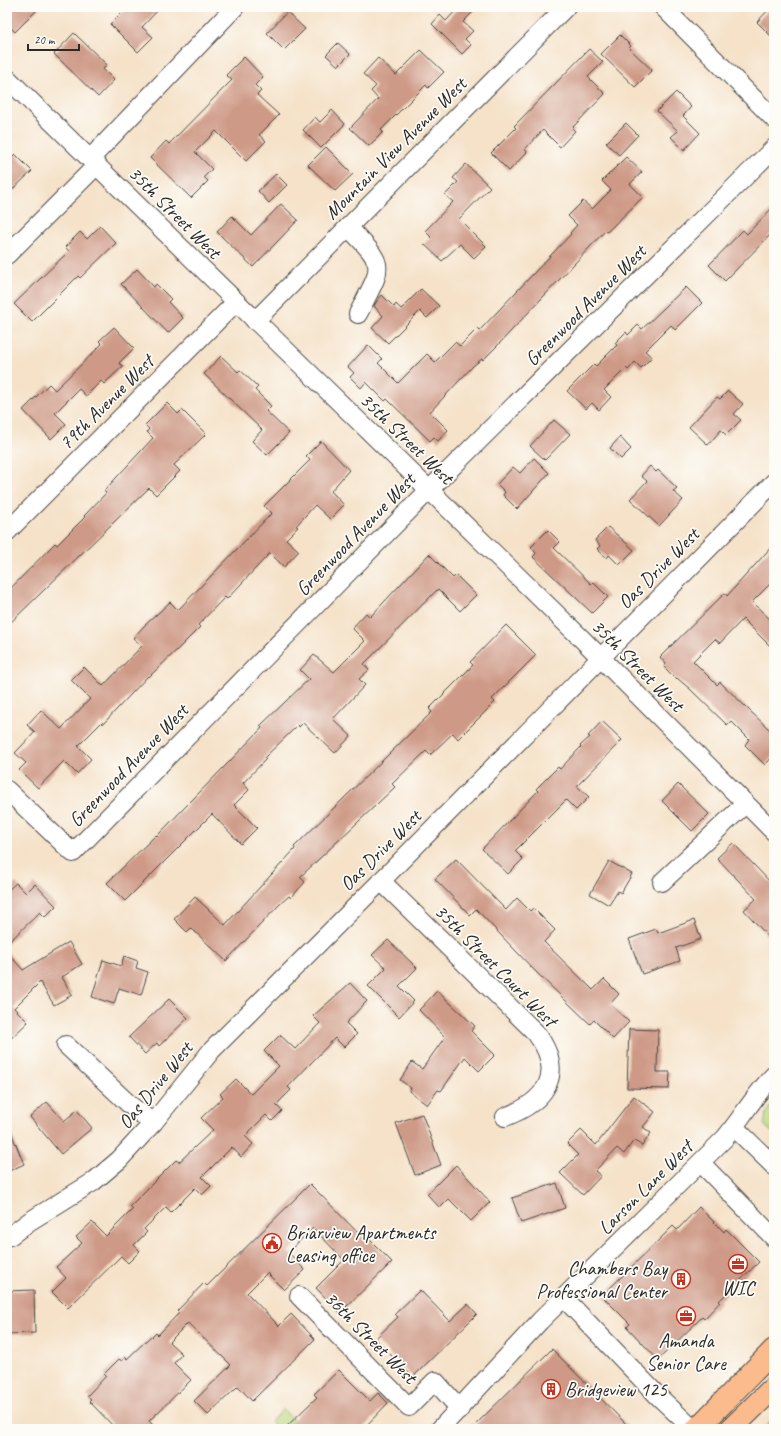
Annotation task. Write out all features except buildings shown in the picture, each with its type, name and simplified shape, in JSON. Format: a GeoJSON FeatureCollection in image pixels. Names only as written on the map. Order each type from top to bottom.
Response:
{"type":"FeatureCollection","features":[{"type":"Feature","properties":{"kind":"main road"},"geometry":{"type":"LineString","coordinates":[[697,1429],[774,1350]]}},
{"type":"Feature","properties":{"kind":"main road"},"geometry":{"type":"LineString","coordinates":[[731,1429],[774,1387]]}},
{"type":"Feature","properties":{"kind":"street"},"geometry":{"type":"LineString","coordinates":[[7,255],[235,7]]}},
{"type":"Feature","properties":{"kind":"street","name":"Mountain View Avenue West"},"geometry":{"type":"LineString","coordinates":[[255,321],[566,7]]}},
{"type":"Feature","properties":{"kind":"street"},"geometry":{"type":"LineString","coordinates":[[663,7],[774,119]]}},
{"type":"Feature","properties":{"kind":"street","name":"35th Street West"},"geometry":{"type":"LineString","coordinates":[[7,78],[581,638],[599,659],[745,804],[772,825]]}},
{"type":"Feature","properties":{"kind":"street","name":"Greenwood Avenue West"},"geometry":{"type":"LineString","coordinates":[[7,790],[73,853],[429,490],[774,148]]}},
{"type":"Feature","properties":{"kind":"street"},"geometry":{"type":"LineString","coordinates":[[348,226],[371,250],[376,258],[379,269],[358,314]]}},
{"type":"Feature","properties":{"kind":"street","name":"79th Avenue West"},"geometry":{"type":"LineString","coordinates":[[7,532],[236,302]]}},
{"type":"Feature","properties":{"kind":"street","name":"Oas Drive West"},"geometry":{"type":"LineString","coordinates":[[10,1236],[30,1221],[93,1182],[119,1160],[154,1123],[210,1051],[381,881],[774,482]]}},
{"type":"Feature","properties":{"kind":"street"},"geometry":{"type":"LineString","coordinates":[[662,882],[745,804]]}},
{"type":"Feature","properties":{"kind":"street","name":"35th Street Court West"},"geometry":{"type":"LineString","coordinates":[[381,881],[532,1029],[547,1049],[551,1060],[551,1071],[544,1089],[527,1108],[505,1117]]}},
{"type":"Feature","properties":{"kind":"street"},"geometry":{"type":"LineString","coordinates":[[66,1045],[130,1105],[154,1123]]}},
{"type":"Feature","properties":{"kind":"street","name":"Larson Lane West"},"geometry":{"type":"LineString","coordinates":[[440,1429],[540,1321],[701,1163],[734,1127],[761,1088],[774,1075]]}},
{"type":"Feature","properties":{"kind":"street"},"geometry":{"type":"LineString","coordinates":[[734,1127],[774,1166]]}},
{"type":"Feature","properties":{"kind":"street"},"geometry":{"type":"LineString","coordinates":[[701,1163],[774,1238]]}},
{"type":"Feature","properties":{"kind":"street","name":"36th Street West"},"geometry":{"type":"LineString","coordinates":[[299,1296],[409,1407],[435,1381],[460,1409]]}},
{"type":"Feature","properties":{"kind":"street"},"geometry":{"type":"LineString","coordinates":[[564,1298],[658,1396],[693,1429]]}},
{"type":"Feature","properties":{"kind":"green space"},"geometry":{"type":"Polygon","coordinates":[[[774,1101],[774,1134],[764,1125],[766,1114],[774,1101]]]}},
{"type":"Feature","properties":{"kind":"green space"},"geometry":{"type":"Polygon","coordinates":[[[774,1401],[774,1425],[770,1429],[763,1429],[773,1419],[774,1401]]]}},
{"type":"Feature","properties":{"kind":"green space"},"geometry":{"type":"Polygon","coordinates":[[[283,1409],[302,1429],[277,1429],[270,1422],[283,1409]]]}},
{"type":"Feature","properties":{"kind":"place","name":"Briarview Apartments Leasing office"},"geometry":{"type":"Point","coordinates":[272,1243]}},
{"type":"Feature","properties":{"kind":"place","name":"WIC"},"geometry":{"type":"Point","coordinates":[738,1264]}},
{"type":"Feature","properties":{"kind":"place","name":"Chambers Bay Professional Center"},"geometry":{"type":"Point","coordinates":[681,1279]}},
{"type":"Feature","properties":{"kind":"place","name":"Amanda Senior Care"},"geometry":{"type":"Point","coordinates":[686,1316]}},
{"type":"Feature","properties":{"kind":"place","name":"Bridgeview 125"},"geometry":{"type":"Point","coordinates":[551,1389]}}]}
